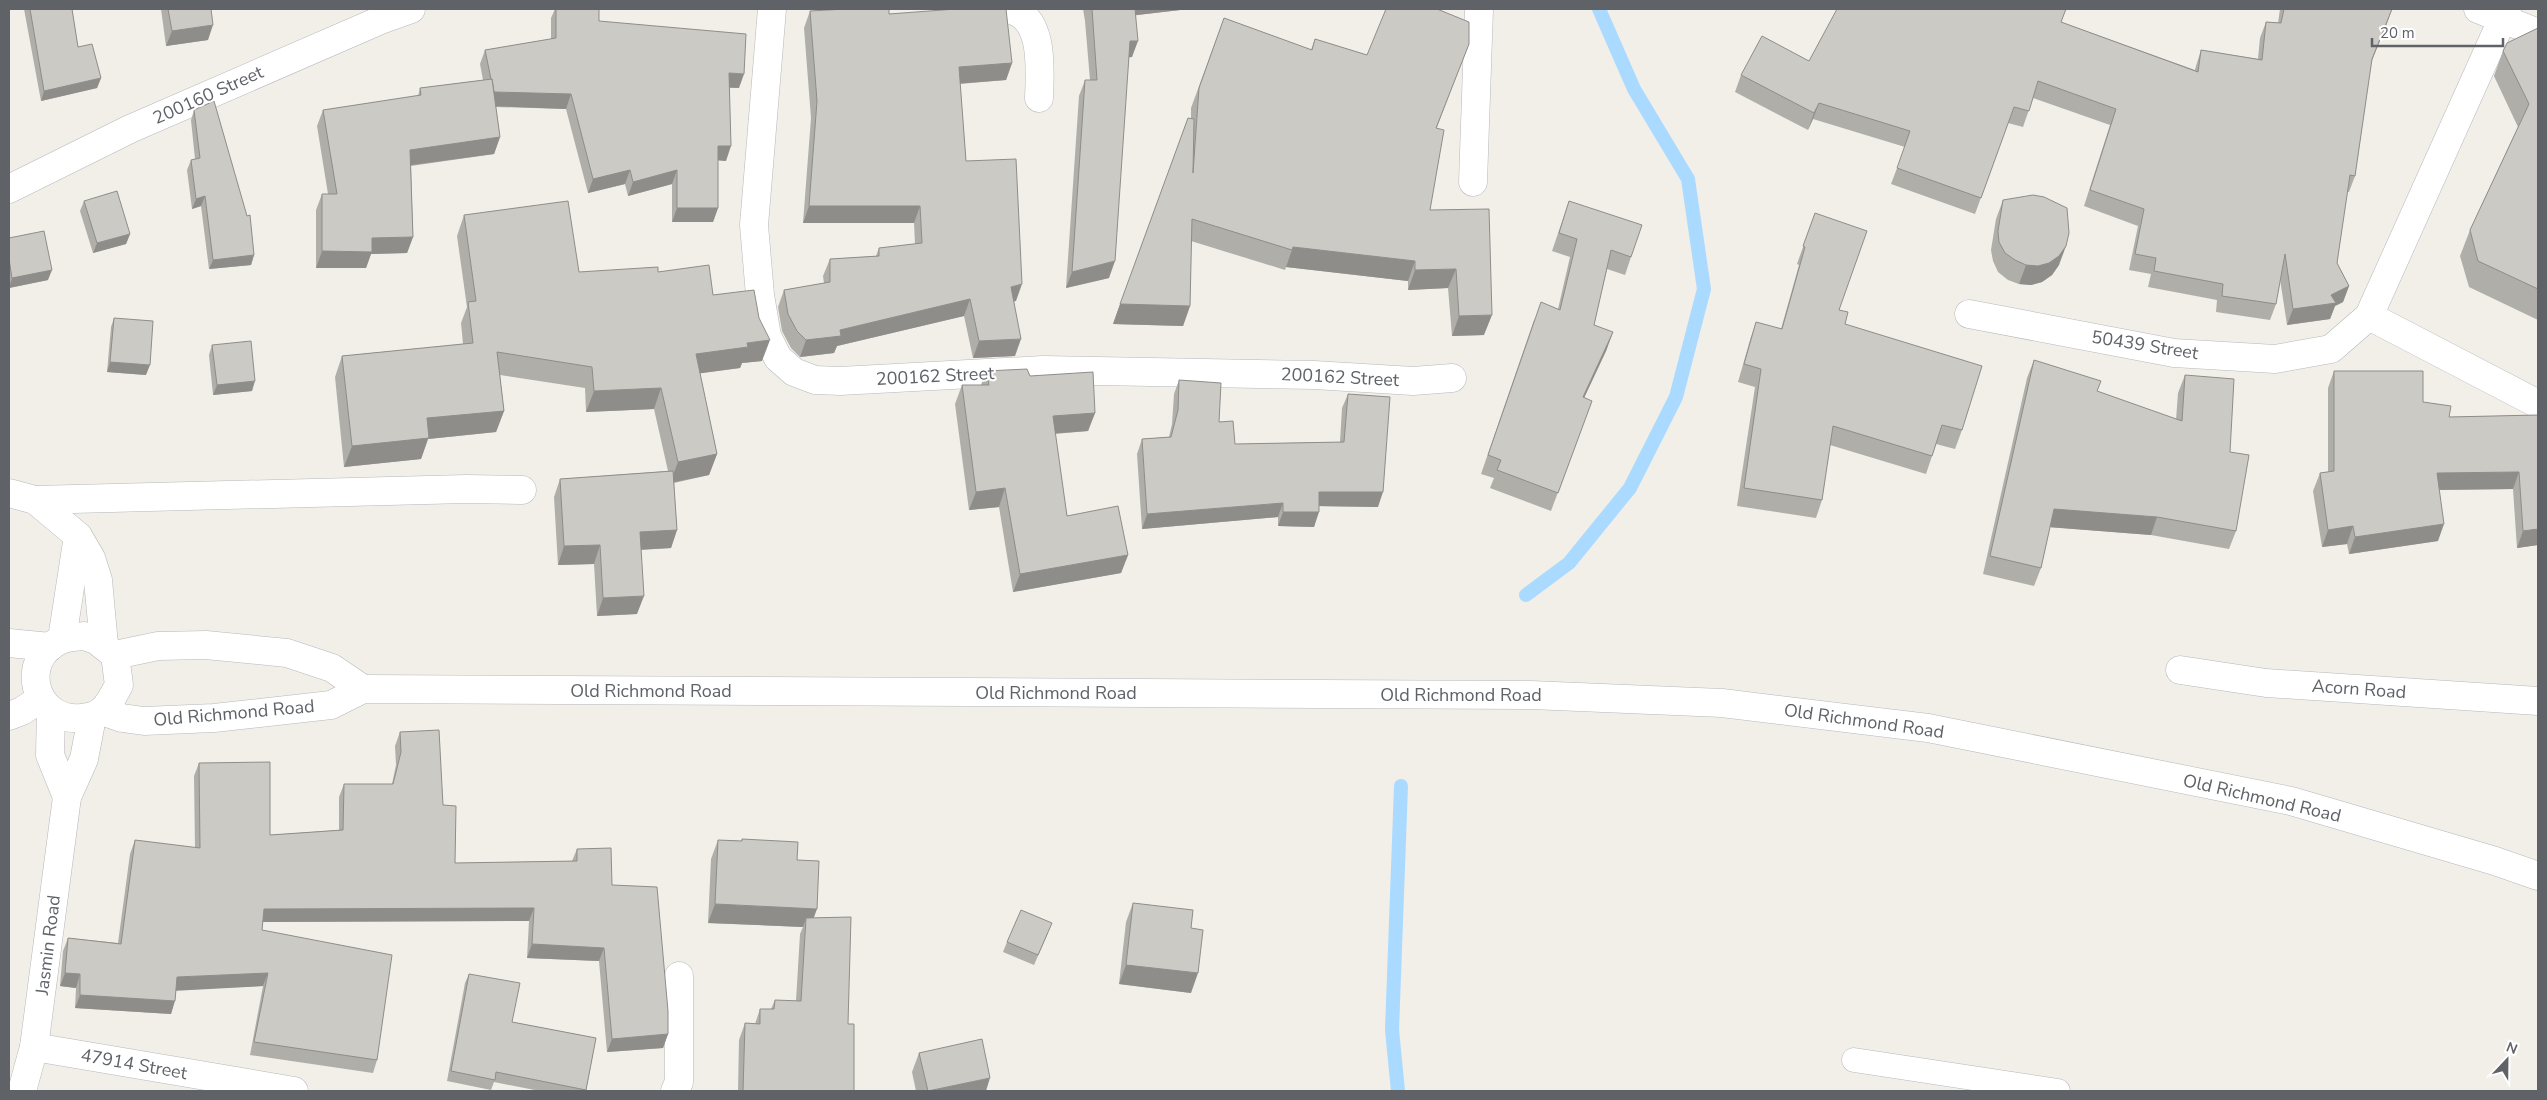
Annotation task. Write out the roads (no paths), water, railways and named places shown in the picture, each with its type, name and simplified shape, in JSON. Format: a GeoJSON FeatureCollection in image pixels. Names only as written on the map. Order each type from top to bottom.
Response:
{"type":"FeatureCollection","features":[{"type":"Feature","properties":{"kind":"street","name":"200160 Street"},"geometry":{"type":"LineString","coordinates":[[9,189],[130,129],[382,19],[411,9]]}},
{"type":"Feature","properties":{"kind":"street","name":"200162 Street"},"geometry":{"type":"LineString","coordinates":[[772,9],[754,226],[760,295],[767,336],[778,358],[794,372],[815,380],[840,381],[1043,370],[1314,375],[1413,381],[1452,378]]}},
{"type":"Feature","properties":{"kind":"street"},"geometry":{"type":"LineString","coordinates":[[1007,9],[1031,24],[1037,43],[1040,64],[1039,98]]}},
{"type":"Feature","properties":{"kind":"street"},"geometry":{"type":"LineString","coordinates":[[1474,182],[1479,9]]}},
{"type":"Feature","properties":{"kind":"street"},"geometry":{"type":"LineString","coordinates":[[2496,12],[2538,33]]}},
{"type":"Feature","properties":{"kind":"street","name":"50439 Street"},"geometry":{"type":"LineString","coordinates":[[1969,314],[2174,353],[2275,358],[2331,349],[2369,316],[2496,12]]}},
{"type":"Feature","properties":{"kind":"street"},"geometry":{"type":"LineString","coordinates":[[2369,316],[2538,404]]}},
{"type":"Feature","properties":{"kind":"street"},"geometry":{"type":"LineString","coordinates":[[9,493],[35,500],[466,489],[522,490]]}},
{"type":"Feature","properties":{"kind":"street"},"geometry":{"type":"LineString","coordinates":[[35,500],[78,536],[91,558],[98,580],[109,650],[119,685],[97,714]]}},
{"type":"Feature","properties":{"kind":"street"},"geometry":{"type":"LineString","coordinates":[[9,716],[46,705],[36,685],[35,671],[41,658],[56,643],[78,536]]}},
{"type":"Feature","properties":{"kind":"street"},"geometry":{"type":"LineString","coordinates":[[9,643],[56,643],[84,636],[96,640],[109,650],[206,645],[287,653],[332,668],[363,690]]}},
{"type":"Feature","properties":{"kind":"street","name":"Acorn Road"},"geometry":{"type":"LineString","coordinates":[[2180,670],[2266,683],[2538,701]]}},
{"type":"Feature","properties":{"kind":"street","name":"Old Richmond Road"},"geometry":{"type":"LineString","coordinates":[[46,705],[71,720],[97,714],[144,721],[214,718],[331,705],[363,690],[1531,695],[1722,702],[1928,728],[2291,802],[2495,861],[2538,876]]}},
{"type":"Feature","properties":{"kind":"street","name":"Jasmin Road"},"geometry":{"type":"LineString","coordinates":[[46,705],[50,755],[67,797]]}},
{"type":"Feature","properties":{"kind":"street","name":"Jasmin Road"},"geometry":{"type":"LineString","coordinates":[[22,1091],[34,1047],[67,797],[84,759],[97,714]]}},
{"type":"Feature","properties":{"kind":"street"},"geometry":{"type":"LineString","coordinates":[[675,1091],[679,1082],[679,976]]}},
{"type":"Feature","properties":{"kind":"street","name":"47914 Street"},"geometry":{"type":"LineString","coordinates":[[34,1047],[294,1091]]}},
{"type":"Feature","properties":{"kind":"lane"},"geometry":{"type":"LineString","coordinates":[[1854,1060],[2058,1091]]}},
{"type":"Feature","properties":{"kind":"waterway"},"geometry":{"type":"LineString","coordinates":[[1526,595],[1569,563],[1630,488],[1676,397],[1704,289],[1688,179],[1634,89],[1599,9]]}},
{"type":"Feature","properties":{"kind":"waterway"},"geometry":{"type":"LineString","coordinates":[[1398,1091],[1392,1030],[1401,786]]}}]}
